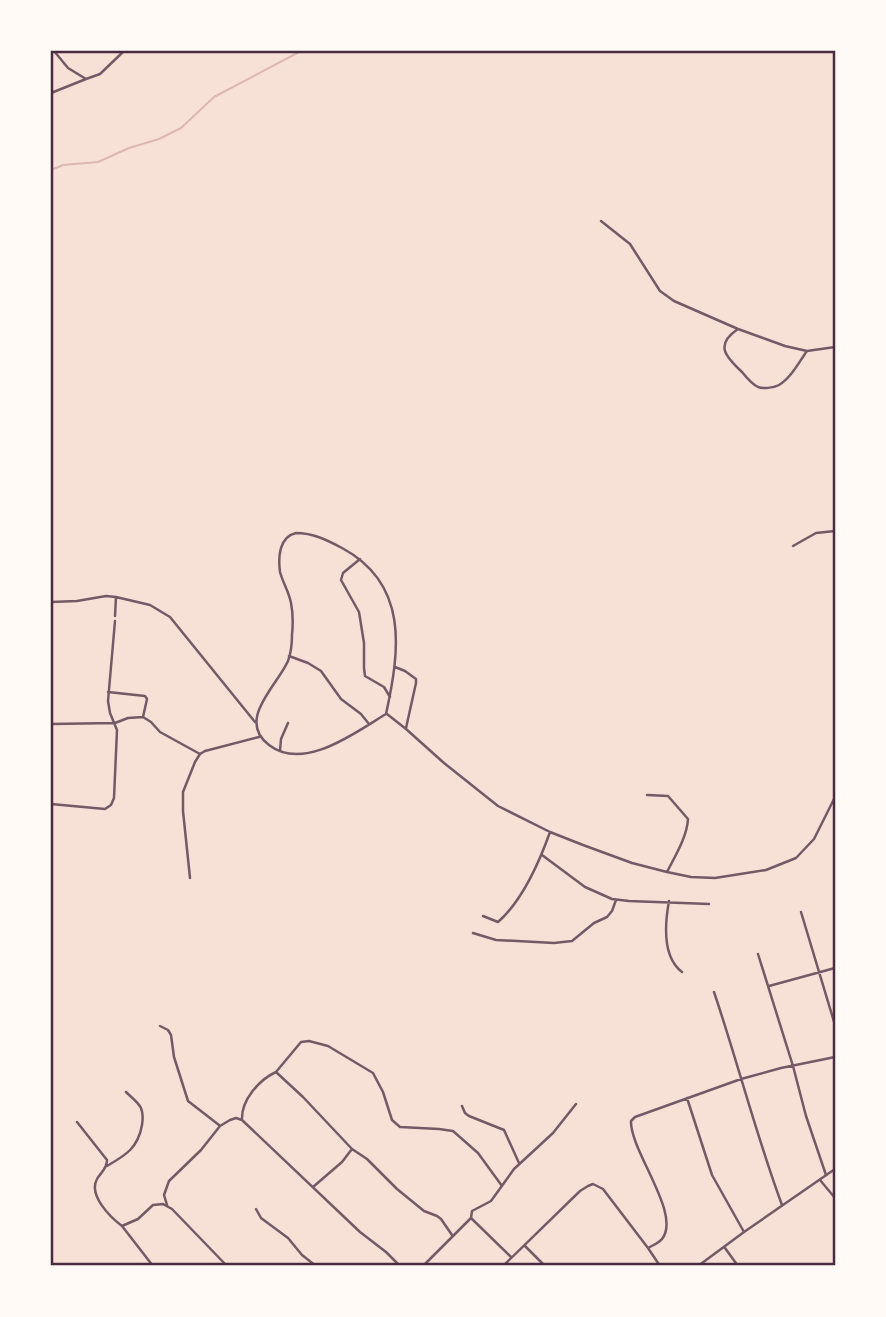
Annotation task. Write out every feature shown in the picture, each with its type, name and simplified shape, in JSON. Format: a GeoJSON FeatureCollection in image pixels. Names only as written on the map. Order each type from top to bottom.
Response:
{"type":"FeatureCollection","features":[{"type":"Feature","properties":{"kind":"street"},"geometry":{"type":"LineString","coordinates":[[54,51],[68,68],[86,79]]}},
{"type":"Feature","properties":{"kind":"street"},"geometry":{"type":"LineString","coordinates":[[51,93],[100,74],[124,51]]}},
{"type":"Feature","properties":{"kind":"street"},"geometry":{"type":"LineString","coordinates":[[601,221],[630,244],[660,291],[674,301],[785,346],[807,351],[835,347]]}},
{"type":"Feature","properties":{"kind":"street"},"geometry":{"type":"LineString","coordinates":[[738,329],[725,342],[726,355],[755,385],[762,388],[779,385],[807,351]]}},
{"type":"Feature","properties":{"kind":"street"},"geometry":{"type":"LineString","coordinates":[[793,546],[816,533],[835,531]]}},
{"type":"Feature","properties":{"kind":"street"},"geometry":{"type":"LineString","coordinates":[[51,602],[106,596],[150,605],[170,617],[255,723],[260,737],[280,751],[315,752],[338,743],[386,714],[395,667],[396,632],[388,598],[379,581],[360,559],[325,539],[308,533],[289,535],[283,541],[280,571],[291,601],[293,629],[289,656],[260,708],[255,723]]}},
{"type":"Feature","properties":{"kind":"street"},"geometry":{"type":"LineString","coordinates":[[360,559],[343,573],[341,580],[359,612],[365,643],[365,676],[384,687],[390,696]]}},
{"type":"Feature","properties":{"kind":"street"},"geometry":{"type":"LineString","coordinates":[[51,804],[105,809],[111,805],[114,798],[117,730],[110,713],[108,692],[116,597]]}},
{"type":"Feature","properties":{"kind":"street"},"geometry":{"type":"LineString","coordinates":[[289,656],[321,671],[341,699],[361,714],[369,724]]}},
{"type":"Feature","properties":{"kind":"street"},"geometry":{"type":"LineString","coordinates":[[395,667],[416,679],[405,729]]}},
{"type":"Feature","properties":{"kind":"street"},"geometry":{"type":"LineString","coordinates":[[108,692],[145,696],[147,699],[143,717]]}},
{"type":"Feature","properties":{"kind":"street"},"geometry":{"type":"LineString","coordinates":[[386,714],[498,806],[550,832],[632,863],[667,872],[715,878],[766,870],[796,858],[814,839],[835,797]]}},
{"type":"Feature","properties":{"kind":"street"},"geometry":{"type":"LineString","coordinates":[[51,724],[115,723],[128,718],[143,717],[160,732],[200,754]]}},
{"type":"Feature","properties":{"kind":"street"},"geometry":{"type":"LineString","coordinates":[[280,751],[281,739],[288,723]]}},
{"type":"Feature","properties":{"kind":"street"},"geometry":{"type":"LineString","coordinates":[[190,877],[183,792],[195,762],[200,754],[211,749],[260,737]]}},
{"type":"Feature","properties":{"kind":"street"},"geometry":{"type":"LineString","coordinates":[[647,795],[667,796],[688,819],[686,830],[667,872]]}},
{"type":"Feature","properties":{"kind":"street"},"geometry":{"type":"LineString","coordinates":[[483,916],[498,922],[504,916],[542,855],[550,832]]}},
{"type":"Feature","properties":{"kind":"street"},"geometry":{"type":"LineString","coordinates":[[542,855],[584,887],[617,900],[709,904]]}},
{"type":"Feature","properties":{"kind":"street"},"geometry":{"type":"LineString","coordinates":[[473,933],[496,940],[554,943],[572,941],[594,923],[607,917],[617,900]]}},
{"type":"Feature","properties":{"kind":"street"},"geometry":{"type":"LineString","coordinates":[[668,901],[665,928],[667,942],[675,967],[682,972]]}},
{"type":"Feature","properties":{"kind":"street"},"geometry":{"type":"LineString","coordinates":[[801,912],[835,1025]]}},
{"type":"Feature","properties":{"kind":"street"},"geometry":{"type":"LineString","coordinates":[[758,954],[806,1116],[827,1175]]}},
{"type":"Feature","properties":{"kind":"street"},"geometry":{"type":"LineString","coordinates":[[769,986],[835,968]]}},
{"type":"Feature","properties":{"kind":"street"},"geometry":{"type":"LineString","coordinates":[[714,992],[782,1206]]}},
{"type":"Feature","properties":{"kind":"street"},"geometry":{"type":"LineString","coordinates":[[160,1026],[171,1035],[174,1057],[188,1101],[220,1126]]}},
{"type":"Feature","properties":{"kind":"street"},"geometry":{"type":"LineString","coordinates":[[242,1120],[242,1111],[248,1098],[265,1079],[276,1072],[301,1042],[309,1041],[328,1046],[373,1073],[383,1092],[392,1120],[400,1126],[453,1131],[478,1153],[502,1186]]}},
{"type":"Feature","properties":{"kind":"street"},"geometry":{"type":"LineString","coordinates":[[648,1248],[661,1240],[666,1227],[666,1216],[633,1138],[631,1121],[640,1114],[741,1079],[835,1057]]}},
{"type":"Feature","properties":{"kind":"street"},"geometry":{"type":"LineString","coordinates":[[276,1072],[352,1149],[367,1159],[415,1204],[441,1219],[452,1236]]}},
{"type":"Feature","properties":{"kind":"street"},"geometry":{"type":"LineString","coordinates":[[126,1092],[143,1111],[139,1139],[124,1156],[107,1166],[94,1186],[95,1193],[153,1266]]}},
{"type":"Feature","properties":{"kind":"street"},"geometry":{"type":"LineString","coordinates":[[687,1098],[712,1175],[744,1232]]}},
{"type":"Feature","properties":{"kind":"street"},"geometry":{"type":"LineString","coordinates":[[423,1266],[471,1218],[472,1211],[491,1201],[519,1163],[553,1133],[576,1104]]}},
{"type":"Feature","properties":{"kind":"street"},"geometry":{"type":"LineString","coordinates":[[462,1106],[469,1116],[503,1130],[519,1163]]}},
{"type":"Feature","properties":{"kind":"street"},"geometry":{"type":"LineString","coordinates":[[167,1206],[164,1195],[169,1181],[201,1150],[220,1126],[236,1118],[242,1120],[360,1232],[400,1266]]}},
{"type":"Feature","properties":{"kind":"street"},"geometry":{"type":"LineString","coordinates":[[77,1122],[105,1155],[107,1166]]}},
{"type":"Feature","properties":{"kind":"street"},"geometry":{"type":"LineString","coordinates":[[313,1187],[342,1162],[352,1149]]}},
{"type":"Feature","properties":{"kind":"street"},"geometry":{"type":"LineString","coordinates":[[698,1266],[835,1169]]}},
{"type":"Feature","properties":{"kind":"street"},"geometry":{"type":"LineString","coordinates":[[820,1180],[835,1198]]}},
{"type":"Feature","properties":{"kind":"street"},"geometry":{"type":"LineString","coordinates":[[503,1266],[580,1191],[593,1184],[603,1189],[660,1266]]}},
{"type":"Feature","properties":{"kind":"street"},"geometry":{"type":"LineString","coordinates":[[121,1226],[138,1219],[153,1205],[167,1206],[227,1266]]}},
{"type":"Feature","properties":{"kind":"street"},"geometry":{"type":"LineString","coordinates":[[256,1209],[261,1218],[288,1238],[302,1255],[316,1266]]}},
{"type":"Feature","properties":{"kind":"street"},"geometry":{"type":"LineString","coordinates":[[471,1218],[512,1257]]}},
{"type":"Feature","properties":{"kind":"street"},"geometry":{"type":"LineString","coordinates":[[525,1246],[545,1266]]}},
{"type":"Feature","properties":{"kind":"street"},"geometry":{"type":"LineString","coordinates":[[724,1248],[738,1266]]}},
{"type":"Feature","properties":{"kind":"waterway"},"geometry":{"type":"LineString","coordinates":[[51,170],[63,165],[98,162],[129,148],[159,139],[181,128],[214,97],[301,51]]}}]}
